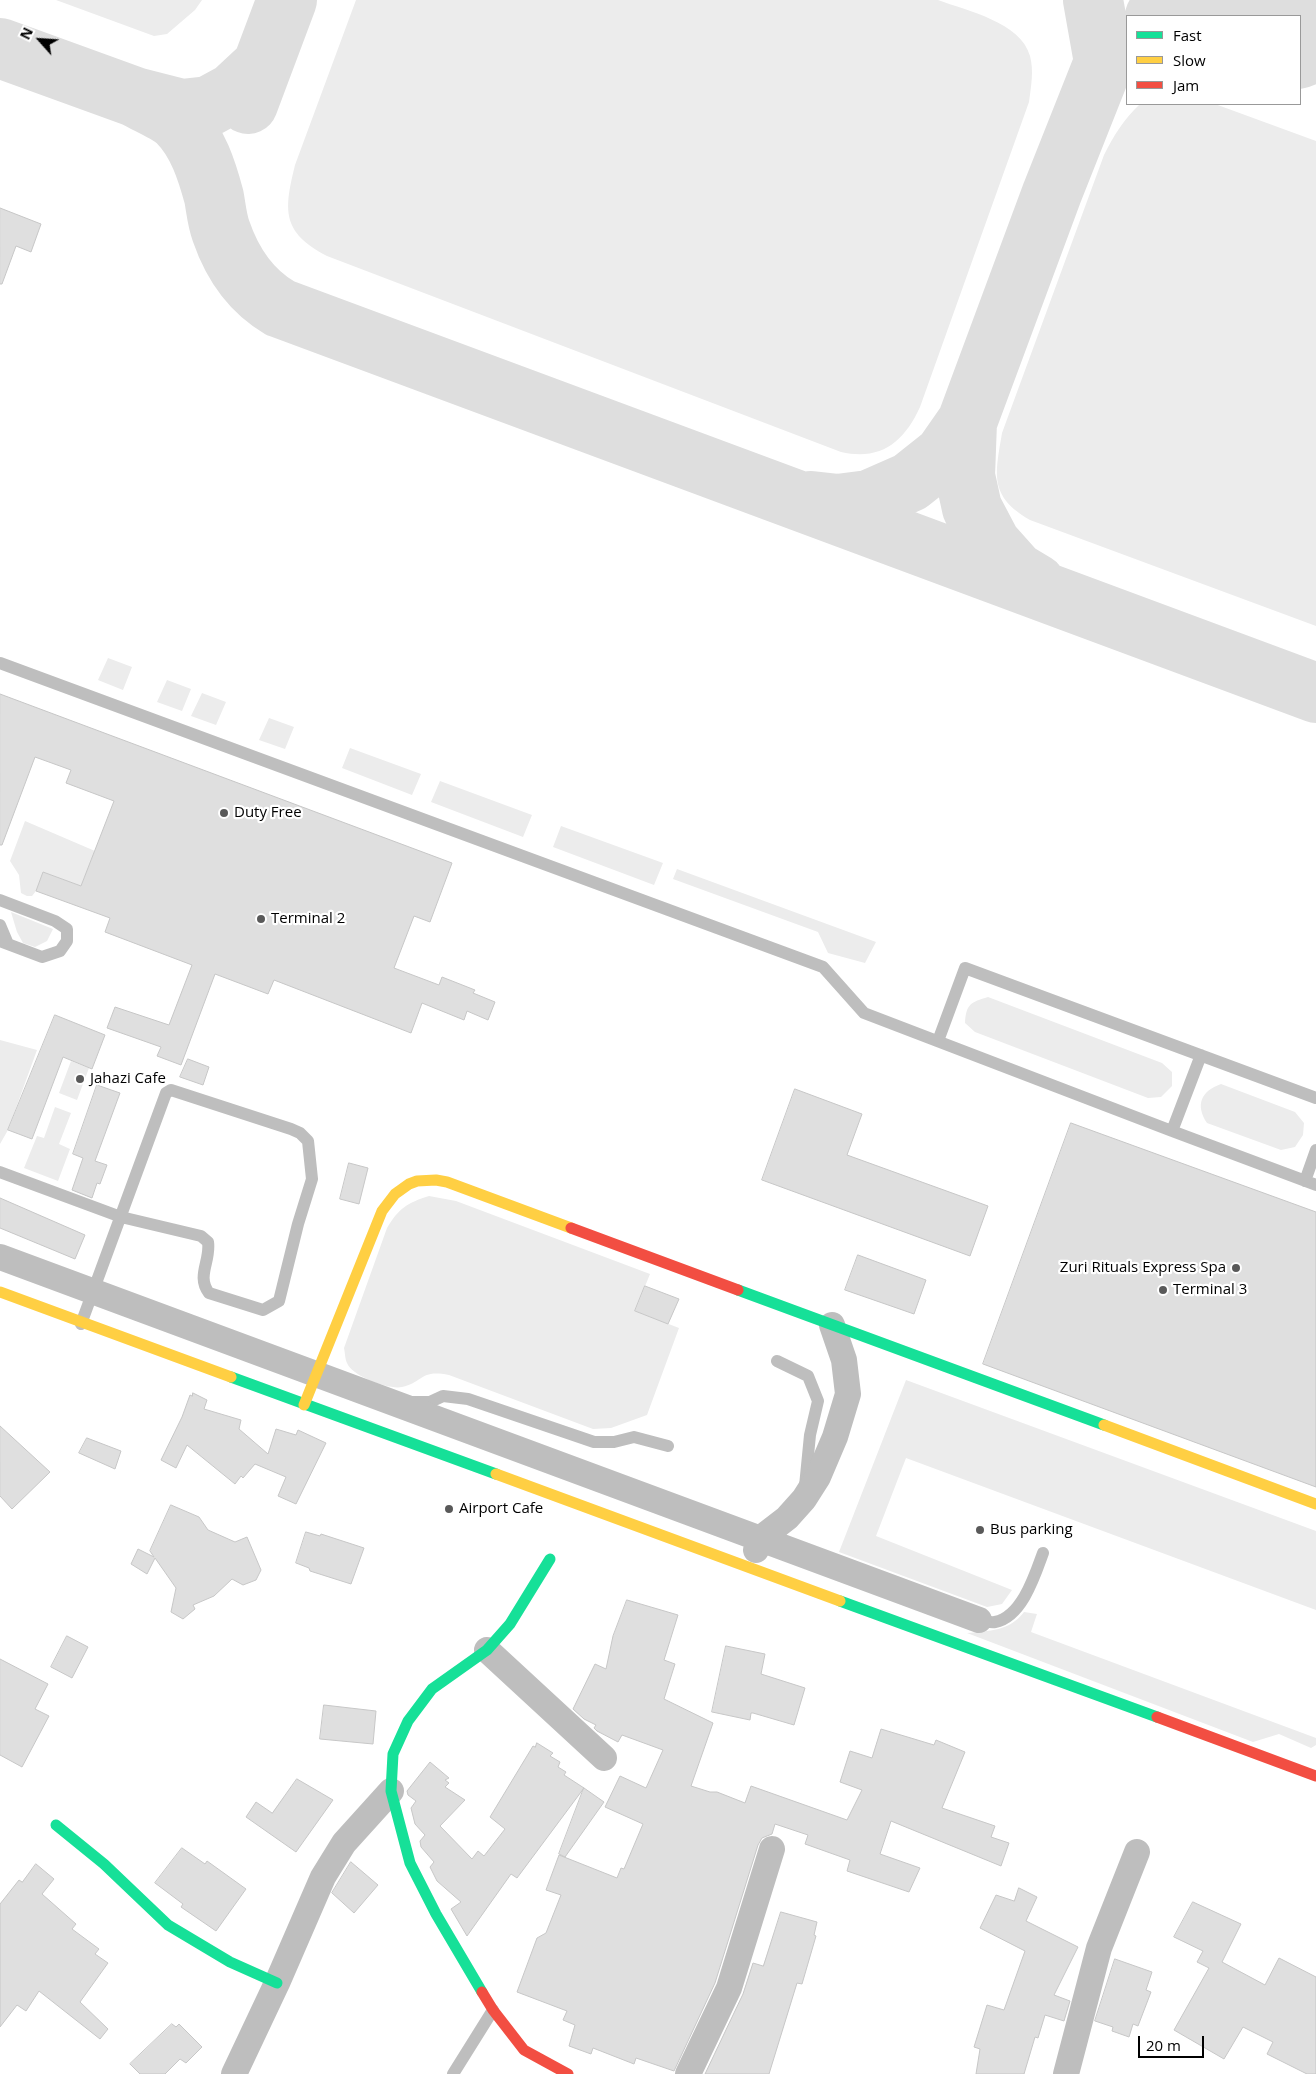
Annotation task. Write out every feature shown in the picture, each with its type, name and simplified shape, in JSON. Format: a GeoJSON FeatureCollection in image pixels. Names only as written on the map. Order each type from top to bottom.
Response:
{"type":"FeatureCollection","features":[{"type":"Feature","properties":{"kind":"street"},"geometry":{"type":"LineString","coordinates":[[304,1406],[382,1211],[390,1198],[401,1187],[416,1181],[431,1179],[447,1182],[1316,1504]]}},
{"type":"Feature","properties":{"kind":"street"},"geometry":{"type":"LineString","coordinates":[[0,1257],[979,1620]]}},
{"type":"Feature","properties":{"kind":"street"},"geometry":{"type":"LineString","coordinates":[[0,1292],[81,1324],[1316,1776]]}},
{"type":"Feature","properties":{"kind":"street"},"geometry":{"type":"LineString","coordinates":[[749,1569],[761,1538],[787,1518],[804,1499],[818,1477],[835,1437],[848,1394],[844,1360],[832,1325]]}},
{"type":"Feature","properties":{"kind":"street"},"geometry":{"type":"LineString","coordinates":[[550,1559],[510,1624],[487,1650],[432,1689],[408,1721],[394,1754],[391,1791],[410,1863],[436,1914],[493,2010],[524,2050],[568,2074]]}},
{"type":"Feature","properties":{"kind":"street"},"geometry":{"type":"LineString","coordinates":[[487,1650],[604,1758]]}},
{"type":"Feature","properties":{"kind":"street"},"geometry":{"type":"LineString","coordinates":[[234,2074],[277,1983],[323,1876],[344,1843],[391,1791]]}},
{"type":"Feature","properties":{"kind":"street"},"geometry":{"type":"LineString","coordinates":[[56,1825],[104,1864],[168,1925],[230,1962],[277,1983]]}},
{"type":"Feature","properties":{"kind":"street"},"geometry":{"type":"LineString","coordinates":[[688,2074],[728,1988],[772,1849]]}},
{"type":"Feature","properties":{"kind":"street"},"geometry":{"type":"LineString","coordinates":[[1066,2074],[1098,1948],[1137,1852]]}},
{"type":"Feature","properties":{"kind":"lane"},"geometry":{"type":"LineString","coordinates":[[0,662],[823,967],[864,1013],[1310,1183],[1316,1150]]}},
{"type":"Feature","properties":{"kind":"lane"},"geometry":{"type":"LineString","coordinates":[[0,900],[54,921],[67,929],[67,941],[60,951],[42,957],[4,943],[0,925]]}},
{"type":"Feature","properties":{"kind":"lane"},"geometry":{"type":"LineString","coordinates":[[938,1041],[965,968],[1316,1098]]}},
{"type":"Feature","properties":{"kind":"lane"},"geometry":{"type":"LineString","coordinates":[[1172,1130],[1201,1055]]}},
{"type":"Feature","properties":{"kind":"lane"},"geometry":{"type":"LineString","coordinates":[[0,1172],[120,1217],[201,1236],[208,1242],[210,1250],[202,1276],[203,1286],[209,1293],[263,1310],[279,1301],[298,1224],[312,1179],[308,1142],[300,1133],[291,1129],[171,1090],[166,1093],[153,1130],[120,1217],[81,1324]]}},
{"type":"Feature","properties":{"kind":"lane"},"geometry":{"type":"LineString","coordinates":[[777,1361],[808,1376],[818,1401],[810,1434],[804,1499]]}},
{"type":"Feature","properties":{"kind":"lane"},"geometry":{"type":"LineString","coordinates":[[393,1402],[430,1402],[443,1396],[468,1399],[594,1442],[614,1442],[634,1437],[668,1446]]}},
{"type":"Feature","properties":{"kind":"lane"},"geometry":{"type":"LineString","coordinates":[[979,1620],[995,1622],[1011,1614],[1027,1594],[1043,1553]]}},
{"type":"Feature","properties":{"kind":"lane"},"geometry":{"type":"LineString","coordinates":[[1284,1765],[1303,1767],[1316,1764]]}},
{"type":"Feature","properties":{"kind":"lane"},"geometry":{"type":"LineString","coordinates":[[453,2074],[493,2010]]}},
{"type":"Feature","properties":{"kind":"shaded area"},"geometry":{"type":"Polygon","coordinates":[[[56,0],[202,0],[195,10],[167,34],[154,36],[56,0]]]}},
{"type":"Feature","properties":{"kind":"shaded area"},"geometry":{"type":"Polygon","coordinates":[[[356,0],[938,0],[992,19],[1016,34],[1025,44],[1030,56],[1032,79],[1029,102],[920,407],[907,430],[890,446],[879,451],[868,454],[841,452],[327,256],[312,247],[294,229],[290,218],[288,207],[291,181],[295,165],[356,0]]]}},
{"type":"Feature","properties":{"kind":"shaded area"},"geometry":{"type":"Polygon","coordinates":[[[1139,105],[1218,105],[1316,141],[1316,626],[1030,520],[1007,502],[1001,493],[997,473],[1002,433],[1104,155],[1129,115],[1139,105]]]}},
{"type":"Feature","properties":{"kind":"shaded area"},"geometry":{"type":"Polygon","coordinates":[[[108,658],[132,667],[123,690],[98,680],[108,658]]]}},
{"type":"Feature","properties":{"kind":"shaded area"},"geometry":{"type":"Polygon","coordinates":[[[167,680],[191,689],[182,711],[157,702],[167,680]]]}},
{"type":"Feature","properties":{"kind":"shaded area"},"geometry":{"type":"Polygon","coordinates":[[[202,693],[226,702],[216,725],[191,716],[202,693]]]}},
{"type":"Feature","properties":{"kind":"shaded area"},"geometry":{"type":"Polygon","coordinates":[[[269,718],[294,727],[285,749],[259,740],[269,718]]]}},
{"type":"Feature","properties":{"kind":"shaded area"},"geometry":{"type":"Polygon","coordinates":[[[350,748],[421,774],[412,795],[342,768],[350,748]]]}},
{"type":"Feature","properties":{"kind":"shaded area"},"geometry":{"type":"Polygon","coordinates":[[[440,781],[532,815],[523,837],[431,802],[440,781]]]}},
{"type":"Feature","properties":{"kind":"shaded area"},"geometry":{"type":"Polygon","coordinates":[[[25,821],[95,851],[81,886],[43,872],[36,891],[32,896],[21,893],[19,875],[10,861],[25,821]]]}},
{"type":"Feature","properties":{"kind":"shaded area"},"geometry":{"type":"Polygon","coordinates":[[[561,826],[663,863],[654,885],[553,847],[561,826]]]}},
{"type":"Feature","properties":{"kind":"shaded area"},"geometry":{"type":"Polygon","coordinates":[[[677,869],[876,942],[865,963],[828,953],[818,932],[673,879],[677,869]]]}},
{"type":"Feature","properties":{"kind":"shaded area"},"geometry":{"type":"Polygon","coordinates":[[[11,912],[53,929],[47,941],[35,947],[23,943],[17,932],[11,912]]]}},
{"type":"Feature","properties":{"kind":"shaded area"},"geometry":{"type":"Polygon","coordinates":[[[988,997],[1162,1063],[1172,1072],[1172,1086],[1161,1097],[1148,1098],[975,1032],[965,1023],[968,1008],[974,1002],[988,997]]]}},
{"type":"Feature","properties":{"kind":"shaded area"},"geometry":{"type":"Polygon","coordinates":[[[0,1040],[37,1050],[8,1130],[0,1144],[0,1040]]]}},
{"type":"Feature","properties":{"kind":"shaded area"},"geometry":{"type":"Polygon","coordinates":[[[71,1061],[89,1068],[77,1100],[59,1093],[71,1061]]]}},
{"type":"Feature","properties":{"kind":"shaded area"},"geometry":{"type":"Polygon","coordinates":[[[1221,1084],[1295,1112],[1304,1123],[1303,1135],[1295,1147],[1281,1150],[1207,1123],[1201,1110],[1202,1099],[1214,1087],[1221,1084]]]}},
{"type":"Feature","properties":{"kind":"shaded area"},"geometry":{"type":"Polygon","coordinates":[[[55,1107],[71,1113],[59,1144],[70,1149],[58,1181],[24,1168],[37,1136],[44,1138],[55,1107]]]}},
{"type":"Feature","properties":{"kind":"shaded area"},"geometry":{"type":"Polygon","coordinates":[[[429,1196],[456,1201],[650,1274],[635,1311],[679,1328],[647,1415],[611,1428],[593,1429],[449,1375],[427,1375],[409,1385],[396,1387],[372,1381],[350,1368],[346,1361],[344,1348],[387,1228],[404,1207],[429,1196]]]}},
{"type":"Feature","properties":{"kind":"shaded area"},"geometry":{"type":"Polygon","coordinates":[[[906,1380],[1316,1531],[1316,1610],[906,1458],[876,1536],[1012,1590],[1002,1604],[987,1607],[839,1552],[906,1380]]]}},
{"type":"Feature","properties":{"kind":"shaded area"},"geometry":{"type":"Polygon","coordinates":[[[1024,1612],[1037,1614],[1031,1632],[1316,1738],[1316,1745],[1311,1748],[1279,1734],[1253,1742],[967,1633],[999,1629],[1012,1623],[1024,1612]]]}},
{"type":"Feature","properties":{"kind":"building"},"geometry":{"type":"Polygon","coordinates":[[[0,208],[41,224],[31,252],[16,246],[2,284],[0,284],[0,208]]]}},
{"type":"Feature","properties":{"kind":"building","name":"Terminal 2"},"geometry":{"type":"Polygon","coordinates":[[[0,694],[452,863],[430,922],[414,916],[394,968],[439,985],[442,977],[475,990],[473,993],[495,1002],[488,1020],[467,1011],[464,1020],[422,1003],[411,1033],[274,980],[268,994],[215,974],[181,1065],[157,1056],[161,1047],[107,1028],[115,1007],[169,1025],[192,965],[105,932],[110,918],[36,891],[43,872],[81,886],[114,801],[66,783],[71,770],[35,757],[2,845],[0,845],[0,694]]]}},
{"type":"Feature","properties":{"kind":"building"},"geometry":{"type":"Polygon","coordinates":[[[55,1015],[105,1035],[92,1069],[63,1057],[32,1139],[8,1130],[55,1015]]]}},
{"type":"Feature","properties":{"kind":"building"},"geometry":{"type":"Polygon","coordinates":[[[188,1059],[209,1067],[203,1085],[180,1077],[188,1059]]]}},
{"type":"Feature","properties":{"kind":"building"},"geometry":{"type":"Polygon","coordinates":[[[97,1085],[120,1093],[95,1161],[107,1165],[100,1184],[97,1183],[92,1198],[72,1190],[83,1158],[73,1154],[97,1085]]]}},
{"type":"Feature","properties":{"kind":"building"},"geometry":{"type":"Polygon","coordinates":[[[795,1089],[862,1114],[847,1155],[988,1206],[970,1256],[762,1180],[795,1089]]]}},
{"type":"Feature","properties":{"kind":"building","name":"Terminal 3"},"geometry":{"type":"Polygon","coordinates":[[[1071,1123],[1316,1212],[1316,1487],[983,1364],[1071,1123]]]}},
{"type":"Feature","properties":{"kind":"building"},"geometry":{"type":"Polygon","coordinates":[[[349,1163],[368,1168],[359,1204],[340,1199],[349,1163]]]}},
{"type":"Feature","properties":{"kind":"building"},"geometry":{"type":"Polygon","coordinates":[[[0,1198],[85,1235],[75,1259],[0,1228],[0,1198]]]}},
{"type":"Feature","properties":{"kind":"building"},"geometry":{"type":"Polygon","coordinates":[[[858,1255],[926,1280],[914,1314],[845,1290],[858,1255]]]}},
{"type":"Feature","properties":{"kind":"building"},"geometry":{"type":"Polygon","coordinates":[[[645,1286],[679,1299],[668,1324],[635,1311],[645,1286]]]}},
{"type":"Feature","properties":{"kind":"building"},"geometry":{"type":"Polygon","coordinates":[[[193,1393],[207,1400],[204,1409],[241,1420],[239,1429],[268,1454],[276,1429],[296,1435],[298,1430],[326,1443],[296,1504],[278,1496],[286,1477],[255,1464],[235,1484],[187,1445],[176,1468],[161,1460],[182,1417],[190,1395],[192,1396],[193,1393]]]}},
{"type":"Feature","properties":{"kind":"building"},"geometry":{"type":"Polygon","coordinates":[[[0,1426],[50,1472],[12,1509],[0,1496],[0,1426]]]}},
{"type":"Feature","properties":{"kind":"building"},"geometry":{"type":"Polygon","coordinates":[[[87,1438],[121,1451],[115,1469],[79,1453],[87,1438]]]}},
{"type":"Feature","properties":{"kind":"building"},"geometry":{"type":"Polygon","coordinates":[[[171,1505],[199,1517],[208,1530],[235,1542],[247,1537],[261,1570],[256,1580],[243,1585],[232,1579],[214,1596],[193,1605],[195,1609],[183,1619],[171,1612],[176,1588],[155,1558],[147,1574],[131,1564],[138,1549],[154,1557],[150,1551],[171,1505]]]}},
{"type":"Feature","properties":{"kind":"building"},"geometry":{"type":"Polygon","coordinates":[[[306,1532],[320,1536],[321,1534],[364,1548],[351,1584],[310,1571],[309,1568],[296,1563],[306,1532]]]}},
{"type":"Feature","properties":{"kind":"building"},"geometry":{"type":"Polygon","coordinates":[[[627,1600],[678,1615],[664,1660],[675,1664],[664,1699],[713,1723],[691,1786],[710,1792],[717,1792],[745,1803],[751,1786],[847,1820],[862,1790],[840,1782],[850,1751],[872,1758],[881,1729],[934,1745],[936,1740],[965,1752],[942,1808],[995,1826],[991,1837],[1009,1843],[1001,1866],[891,1821],[880,1854],[920,1868],[909,1892],[847,1871],[850,1860],[805,1844],[808,1835],[775,1824],[772,1834],[762,1838],[758,1845],[715,1983],[674,2071],[636,2058],[634,2064],[593,2048],[591,2054],[569,2046],[575,2025],[563,2020],[567,2011],[517,1992],[537,1938],[546,1933],[561,1895],[546,1890],[559,1855],[617,1878],[621,1868],[624,1869],[643,1824],[605,1807],[620,1776],[646,1788],[663,1750],[622,1735],[618,1742],[597,1731],[594,1728],[596,1725],[584,1719],[573,1709],[595,1664],[606,1669],[613,1636],[627,1600]]]}},
{"type":"Feature","properties":{"kind":"building"},"geometry":{"type":"Polygon","coordinates":[[[67,1636],[88,1647],[72,1678],[51,1667],[67,1636]]]}},
{"type":"Feature","properties":{"kind":"building"},"geometry":{"type":"Polygon","coordinates":[[[726,1646],[765,1654],[761,1674],[805,1688],[794,1725],[753,1713],[751,1713],[750,1720],[712,1712],[726,1646]]]}},
{"type":"Feature","properties":{"kind":"building"},"geometry":{"type":"Polygon","coordinates":[[[0,1659],[48,1684],[35,1709],[49,1716],[22,1767],[0,1755],[0,1659]]]}},
{"type":"Feature","properties":{"kind":"building"},"geometry":{"type":"Polygon","coordinates":[[[324,1705],[376,1711],[373,1744],[320,1739],[324,1705]]]}},
{"type":"Feature","properties":{"kind":"building"},"geometry":{"type":"Polygon","coordinates":[[[537,1743],[553,1753],[550,1756],[560,1762],[558,1767],[566,1772],[564,1775],[584,1788],[517,1878],[511,1874],[467,1936],[451,1909],[461,1902],[437,1881],[430,1867],[434,1862],[421,1847],[420,1841],[425,1835],[415,1824],[411,1808],[416,1801],[408,1795],[407,1791],[430,1762],[449,1778],[445,1780],[449,1783],[445,1787],[465,1800],[440,1826],[472,1859],[478,1851],[484,1856],[505,1829],[490,1817],[533,1746],[535,1747],[537,1743]]]}},
{"type":"Feature","properties":{"kind":"building"},"geometry":{"type":"Polygon","coordinates":[[[297,1779],[333,1800],[296,1852],[246,1817],[256,1802],[272,1813],[297,1779]]]}},
{"type":"Feature","properties":{"kind":"building"},"geometry":{"type":"Polygon","coordinates":[[[584,1788],[604,1802],[565,1857],[559,1854],[584,1788]]]}},
{"type":"Feature","properties":{"kind":"building"},"geometry":{"type":"Polygon","coordinates":[[[182,1848],[205,1864],[207,1861],[246,1889],[216,1931],[181,1907],[183,1904],[155,1883],[182,1848]]]}},
{"type":"Feature","properties":{"kind":"building"},"geometry":{"type":"Polygon","coordinates":[[[351,1862],[378,1885],[354,1913],[332,1893],[351,1862]]]}},
{"type":"Feature","properties":{"kind":"building"},"geometry":{"type":"Polygon","coordinates":[[[36,1864],[54,1879],[42,1894],[76,1924],[72,1929],[99,1949],[95,1954],[108,1963],[80,2002],[108,2029],[100,2039],[39,1991],[26,2011],[17,2005],[0,2027],[0,1904],[19,1880],[22,1882],[36,1864]]]}},
{"type":"Feature","properties":{"kind":"building"},"geometry":{"type":"Polygon","coordinates":[[[1019,1888],[1037,1897],[1026,1921],[1078,1947],[1054,1995],[1070,2001],[1064,2021],[1045,2015],[1038,2038],[1035,2037],[1024,2074],[976,2074],[980,2049],[974,2047],[987,2005],[1004,2010],[1025,1951],[980,1928],[996,1895],[1014,1901],[1019,1888]]]}},
{"type":"Feature","properties":{"kind":"building"},"geometry":{"type":"Polygon","coordinates":[[[1193,1902],[1241,1924],[1222,1962],[1265,1985],[1279,1958],[1316,1977],[1316,2074],[1307,2074],[1267,2054],[1273,2042],[1243,2027],[1224,2059],[1174,2030],[1209,1968],[1197,1962],[1203,1951],[1174,1937],[1193,1902]]]}},
{"type":"Feature","properties":{"kind":"building"},"geometry":{"type":"Polygon","coordinates":[[[781,1912],[817,1922],[814,1935],[816,1936],[802,1984],[797,1983],[769,2074],[705,2074],[743,1994],[753,1963],[763,1966],[781,1912]]]}},
{"type":"Feature","properties":{"kind":"building"},"geometry":{"type":"Polygon","coordinates":[[[1115,1959],[1152,1972],[1146,1990],[1151,1992],[1138,2026],[1133,2024],[1129,2037],[1112,2031],[1113,2027],[1095,2021],[1115,1959]]]}},
{"type":"Feature","properties":{"kind":"building"},"geometry":{"type":"Polygon","coordinates":[[[172,2024],[176,2027],[179,2024],[202,2047],[186,2063],[180,2059],[165,2074],[140,2074],[130,2064],[172,2024]]]}},
{"type":"Feature","properties":{"kind":"taxiway"},"geometry":{"type":"LineString","coordinates":[[248,104],[287,0]]}},
{"type":"Feature","properties":{"kind":"taxiway"},"geometry":{"type":"LineString","coordinates":[[1036,584],[1016,572],[991,544],[972,508],[965,476],[967,422],[1052,193],[1104,62],[1093,0]]}},
{"type":"Feature","properties":{"kind":"taxiway"},"geometry":{"type":"LineString","coordinates":[[1157,15],[1176,7],[1199,2],[1245,1]]}},
{"type":"Feature","properties":{"kind":"taxiway"},"geometry":{"type":"LineString","coordinates":[[0,48],[135,97],[182,109],[209,106],[233,93],[262,66]]}},
{"type":"Feature","properties":{"kind":"taxiway"},"geometry":{"type":"LineString","coordinates":[[135,97],[174,119],[191,138],[205,167],[220,227],[231,254],[251,285],[280,308],[1316,693]]}},
{"type":"Feature","properties":{"kind":"taxiway"},"geometry":{"type":"LineString","coordinates":[[811,501],[838,504],[869,500],[910,482],[944,455],[967,422]]}},
{"type":"Feature","properties":{"kind":"runway"},"geometry":{"type":"LineString","coordinates":[[1242,0],[1283,15]]}},
{"type":"Feature","properties":{"kind":"traffic: fast"},"geometry":{"type":"LineString","coordinates":[[738,1290],[1104,1425]]}},
{"type":"Feature","properties":{"kind":"traffic: fast"},"geometry":{"type":"LineString","coordinates":[[231,1377],[496,1474]]}},
{"type":"Feature","properties":{"kind":"traffic: fast"},"geometry":{"type":"LineString","coordinates":[[482,1992],[436,1914],[410,1863],[391,1791],[393,1754],[408,1721],[432,1689],[487,1650],[510,1624],[550,1559]]}},
{"type":"Feature","properties":{"kind":"traffic: fast"},"geometry":{"type":"LineString","coordinates":[[840,1601],[1157,1717]]}},
{"type":"Feature","properties":{"kind":"traffic: fast"},"geometry":{"type":"LineString","coordinates":[[56,1825],[104,1864],[168,1925],[230,1962],[277,1983]]}},
{"type":"Feature","properties":{"kind":"traffic: slow"},"geometry":{"type":"LineString","coordinates":[[304,1405],[382,1211],[395,1194],[409,1184],[417,1181],[436,1180],[447,1182],[571,1228]]}},
{"type":"Feature","properties":{"kind":"traffic: slow"},"geometry":{"type":"LineString","coordinates":[[0,1292],[231,1377]]}},
{"type":"Feature","properties":{"kind":"traffic: slow"},"geometry":{"type":"LineString","coordinates":[[1104,1425],[1316,1504]]}},
{"type":"Feature","properties":{"kind":"traffic: slow"},"geometry":{"type":"LineString","coordinates":[[496,1474],[840,1601]]}},
{"type":"Feature","properties":{"kind":"traffic: jam"},"geometry":{"type":"LineString","coordinates":[[571,1228],[738,1290]]}},
{"type":"Feature","properties":{"kind":"traffic: jam"},"geometry":{"type":"LineString","coordinates":[[1157,1717],[1316,1776]]}},
{"type":"Feature","properties":{"kind":"traffic: jam"},"geometry":{"type":"LineString","coordinates":[[482,1992],[493,2010],[524,2050],[568,2074]]}},
{"type":"Feature","properties":{"kind":"place","name":"Duty Free"},"geometry":{"type":"Point","coordinates":[224,813]}},
{"type":"Feature","properties":{"kind":"place","name":"Terminal 2"},"geometry":{"type":"Point","coordinates":[261,919]}},
{"type":"Feature","properties":{"kind":"place","name":"Jahazi Cafe"},"geometry":{"type":"Point","coordinates":[80,1079]}},
{"type":"Feature","properties":{"kind":"place","name":"Zuri Rituals Express Spa"},"geometry":{"type":"Point","coordinates":[1236,1268]}},
{"type":"Feature","properties":{"kind":"place","name":"Terminal 3"},"geometry":{"type":"Point","coordinates":[1163,1290]}},
{"type":"Feature","properties":{"kind":"place","name":"Airport Cafe"},"geometry":{"type":"Point","coordinates":[449,1509]}},
{"type":"Feature","properties":{"kind":"place","name":"Bus parking"},"geometry":{"type":"Point","coordinates":[980,1530]}}]}
